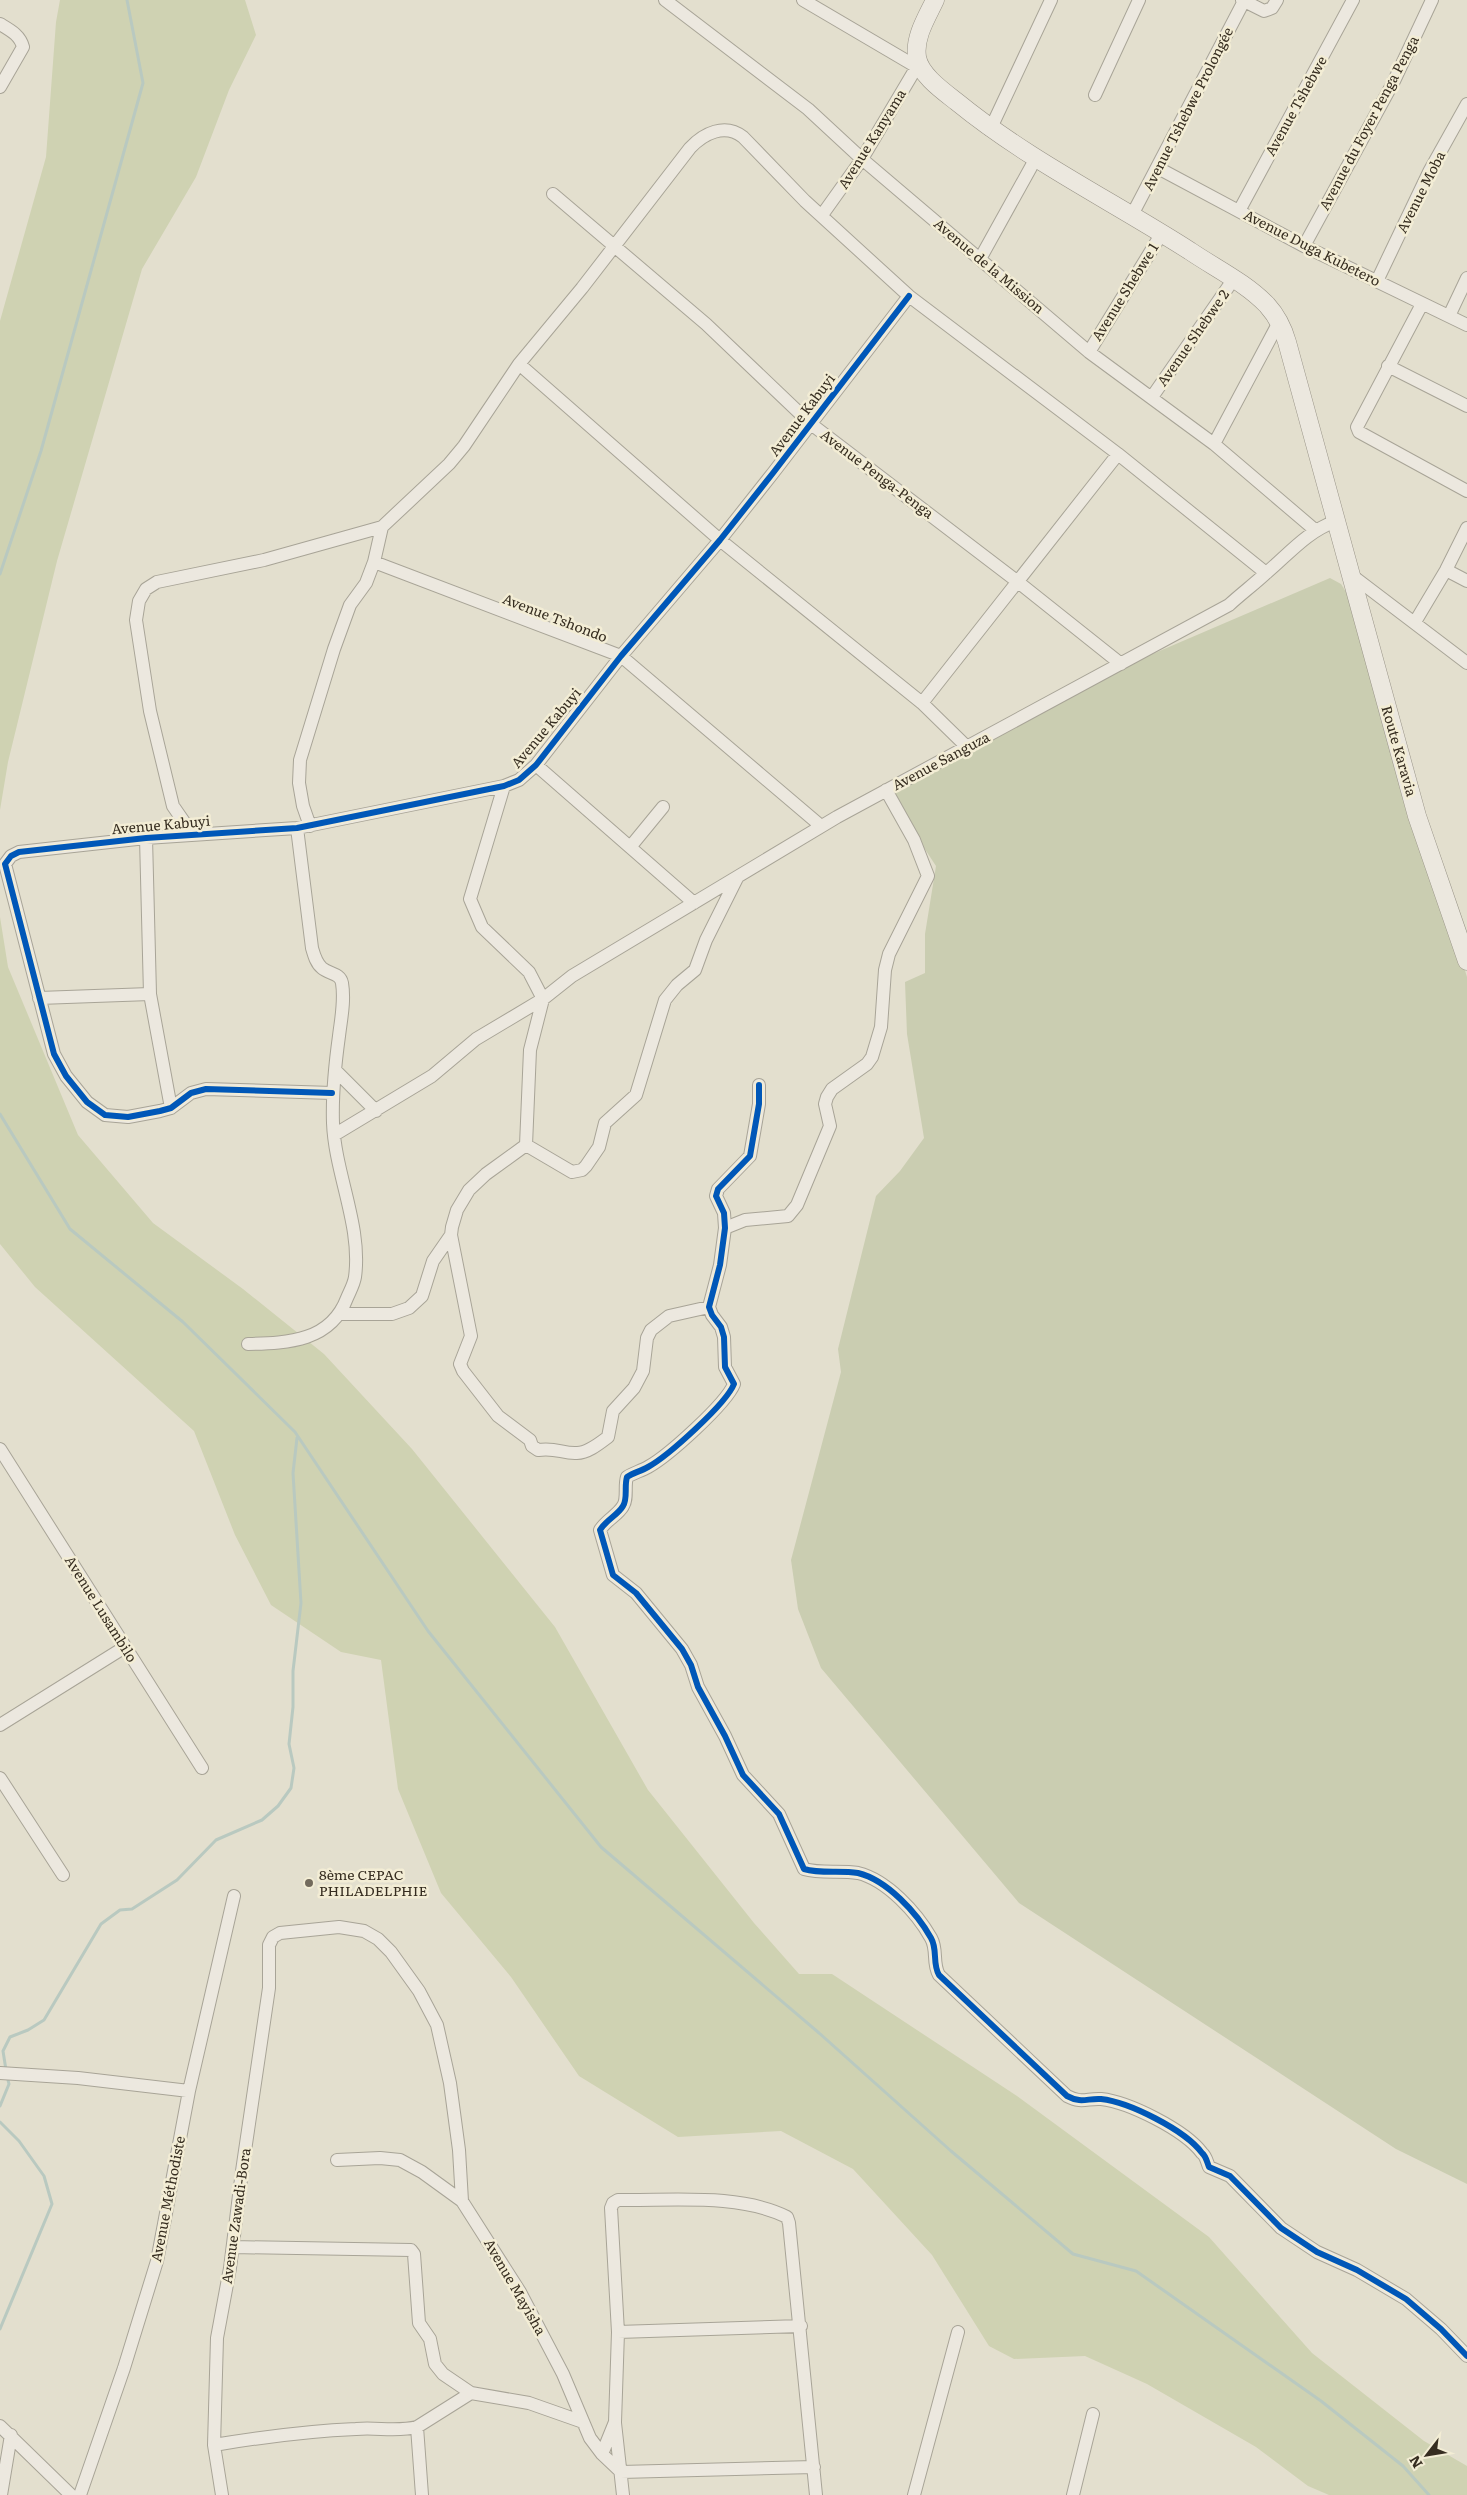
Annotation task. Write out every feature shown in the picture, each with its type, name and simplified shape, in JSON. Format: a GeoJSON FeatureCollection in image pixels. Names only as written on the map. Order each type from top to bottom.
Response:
{"type":"FeatureCollection","features":[{"type":"Feature","properties":{"kind":"street","name":"Avenue de la Mission"},"geometry":{"type":"LineString","coordinates":[[665,0],[808,109],[862,159],[1089,352],[1214,444],[1315,530]]}},
{"type":"Feature","properties":{"kind":"street"},"geometry":{"type":"LineString","coordinates":[[803,0],[918,65],[938,86],[990,130],[1162,233],[1234,280],[1266,304],[1279,322],[1287,342],[1336,521]]}},
{"type":"Feature","properties":{"kind":"street"},"geometry":{"type":"LineString","coordinates":[[918,65],[919,37],[935,0]]}},
{"type":"Feature","properties":{"kind":"street"},"geometry":{"type":"LineString","coordinates":[[990,130],[1051,0]]}},
{"type":"Feature","properties":{"kind":"street"},"geometry":{"type":"LineString","coordinates":[[1243,1],[1267,11],[1278,0]]}},
{"type":"Feature","properties":{"kind":"street","name":"Avenue Tshebwe"},"geometry":{"type":"LineString","coordinates":[[1239,211],[1352,0]]}},
{"type":"Feature","properties":{"kind":"street","name":"Avenue du Foyer Penga Penga"},"geometry":{"type":"LineString","coordinates":[[1304,246],[1394,81],[1432,0]]}},
{"type":"Feature","properties":{"kind":"street"},"geometry":{"type":"LineString","coordinates":[[1095,95],[1138,1]]}},
{"type":"Feature","properties":{"kind":"street","name":"Avenue Tshebwe Prolongée"},"geometry":{"type":"LineString","coordinates":[[1132,215],[1243,1]]}},
{"type":"Feature","properties":{"kind":"street"},"geometry":{"type":"LineString","coordinates":[[0,24],[14,32],[21,40],[23,47],[0,88]]}},
{"type":"Feature","properties":{"kind":"street","name":"Avenue Kanyama"},"geometry":{"type":"LineString","coordinates":[[822,215],[862,159],[918,65]]}},
{"type":"Feature","properties":{"kind":"street","name":"Avenue Moba"},"geometry":{"type":"LineString","coordinates":[[1377,281],[1429,172],[1467,104]]}},
{"type":"Feature","properties":{"kind":"street"},"geometry":{"type":"LineString","coordinates":[[193,835],[173,806],[150,711],[136,620],[139,601],[146,589],[157,582],[264,560],[382,527],[430,483],[464,446],[519,364],[696,141],[719,130],[737,132],[788,185],[909,296],[1118,454],[1266,574]]}},
{"type":"Feature","properties":{"kind":"street"},"geometry":{"type":"LineString","coordinates":[[980,258],[1036,158]]}},
{"type":"Feature","properties":{"kind":"street","name":"Avenue Duga Kubetero"},"geometry":{"type":"LineString","coordinates":[[1158,168],[1304,246],[1467,325]]}},
{"type":"Feature","properties":{"kind":"street","name":"Avenue Penga-Penga"},"geometry":{"type":"LineString","coordinates":[[553,194],[706,324],[811,424],[1018,582],[1120,664]]}},
{"type":"Feature","properties":{"kind":"street","name":"Avenue Shebwe 1"},"geometry":{"type":"LineString","coordinates":[[1089,352],[1162,233]]}},
{"type":"Feature","properties":{"kind":"street"},"geometry":{"type":"LineString","coordinates":[[1449,316],[1467,278]]}},
{"type":"Feature","properties":{"kind":"street","name":"Avenue Shebwe 2"},"geometry":{"type":"LineString","coordinates":[[1152,397],[1234,280]]}},
{"type":"Feature","properties":{"kind":"street","name":"Avenue Kabuyi"},"geometry":{"type":"LineString","coordinates":[[39,998],[5,864],[11,856],[19,852],[146,838],[304,827],[504,786],[519,780],[536,765],[621,656],[720,540],[909,296]]}},
{"type":"Feature","properties":{"kind":"street"},"geometry":{"type":"LineString","coordinates":[[1422,304],[1357,425],[1359,432],[1467,491]]}},
{"type":"Feature","properties":{"kind":"street"},"geometry":{"type":"LineString","coordinates":[[1214,444],[1279,322]]}},
{"type":"Feature","properties":{"kind":"street"},"geometry":{"type":"LineString","coordinates":[[519,364],[720,540],[922,703],[967,747]]}},
{"type":"Feature","properties":{"kind":"street"},"geometry":{"type":"LineString","coordinates":[[1388,366],[1467,406]]}},
{"type":"Feature","properties":{"kind":"street"},"geometry":{"type":"LineString","coordinates":[[922,703],[1118,454]]}},
{"type":"Feature","properties":{"kind":"street","name":"Avenue Sanguza"},"geometry":{"type":"LineString","coordinates":[[334,1135],[432,1076],[476,1039],[543,999],[572,976],[821,826],[1229,605],[1266,574],[1293,547],[1315,530],[1336,521]]}},
{"type":"Feature","properties":{"kind":"street","name":"Route Karavia"},"geometry":{"type":"LineString","coordinates":[[1336,521],[1417,816],[1467,961]]}},
{"type":"Feature","properties":{"kind":"street"},"geometry":{"type":"LineString","coordinates":[[248,1344],[275,1343],[313,1335],[341,1314],[355,1278],[356,1253],[334,1135],[332,1094],[342,1016],[342,981],[338,976],[322,968],[314,955],[303,806],[299,783],[300,760],[334,650],[350,605],[366,583],[374,562],[382,527]]}},
{"type":"Feature","properties":{"kind":"street"},"geometry":{"type":"LineString","coordinates":[[1415,622],[1446,570],[1467,528]]}},
{"type":"Feature","properties":{"kind":"street","name":"Avenue Tshondo"},"geometry":{"type":"LineString","coordinates":[[374,562],[621,656],[821,826]]}},
{"type":"Feature","properties":{"kind":"street"},"geometry":{"type":"LineString","coordinates":[[1446,570],[1467,581]]}},
{"type":"Feature","properties":{"kind":"street"},"geometry":{"type":"LineString","coordinates":[[1350,574],[1467,663]]}},
{"type":"Feature","properties":{"kind":"street"},"geometry":{"type":"LineString","coordinates":[[536,765],[694,903]]}},
{"type":"Feature","properties":{"kind":"street"},"geometry":{"type":"LineString","coordinates":[[504,786],[470,899],[482,927],[529,972],[543,999],[530,1050],[526,1145]]}},
{"type":"Feature","properties":{"kind":"street"},"geometry":{"type":"LineString","coordinates":[[725,1228],[745,1220],[782,1218],[792,1213],[800,1199],[830,1126],[825,1104],[829,1093],[867,1064],[875,1048],[881,1027],[885,970],[890,954],[928,876],[914,840],[886,790]]}},
{"type":"Feature","properties":{"kind":"street"},"geometry":{"type":"LineString","coordinates":[[631,846],[663,807]]}},
{"type":"Feature","properties":{"kind":"street"},"geometry":{"type":"LineString","coordinates":[[146,838],[150,994],[171,1108]]}},
{"type":"Feature","properties":{"kind":"street"},"geometry":{"type":"LineString","coordinates":[[526,1145],[572,1172],[582,1170],[586,1166],[599,1147],[606,1123],[636,1095],[665,1000],[677,985],[695,970],[706,940],[737,877]]}},
{"type":"Feature","properties":{"kind":"street"},"geometry":{"type":"LineString","coordinates":[[150,994],[39,998],[54,1054],[66,1076],[87,1102],[105,1115],[128,1117],[171,1108],[192,1093],[206,1089],[332,1094]]}},
{"type":"Feature","properties":{"kind":"street"},"geometry":{"type":"LineString","coordinates":[[336,1070],[376,1110]]}},
{"type":"Feature","properties":{"kind":"street"},"geometry":{"type":"LineString","coordinates":[[759,1085],[759,1104],[750,1156],[716,1192],[717,1199],[724,1212],[725,1228],[720,1265],[709,1308],[712,1316],[722,1327],[724,1337],[723,1358],[725,1367],[734,1384],[731,1391],[677,1445],[647,1467],[627,1477],[624,1484],[625,1503],[603,1525],[600,1535],[607,1547],[613,1575],[636,1593],[682,1649],[691,1665],[698,1688],[725,1736],[742,1775],[785,1823],[804,1869],[857,1873],[878,1881],[913,1914],[932,1940],[934,1963],[939,1975],[1067,2096],[1077,2101],[1101,2099],[1130,2105],[1193,2142],[1204,2154],[1209,2166],[1230,2176],[1281,2228],[1317,2252],[1357,2270],[1406,2299],[1441,2329],[1467,2356]]}},
{"type":"Feature","properties":{"kind":"street"},"geometry":{"type":"LineString","coordinates":[[341,1314],[392,1314],[409,1308],[422,1296],[434,1261],[451,1235],[457,1210],[469,1190],[486,1174],[526,1145]]}},
{"type":"Feature","properties":{"kind":"street"},"geometry":{"type":"LineString","coordinates":[[451,1235],[471,1336],[460,1364],[463,1371],[498,1416],[530,1440],[532,1446],[538,1450],[551,1448],[577,1454],[595,1447],[608,1437],[613,1411],[634,1388],[643,1371],[647,1338],[651,1330],[669,1316],[709,1308]]}},
{"type":"Feature","properties":{"kind":"street","name":"Avenue Lusambilo"},"geometry":{"type":"LineString","coordinates":[[0,1449],[202,1768]]}},
{"type":"Feature","properties":{"kind":"street"},"geometry":{"type":"LineString","coordinates":[[0,1724],[125,1647]]}},
{"type":"Feature","properties":{"kind":"street"},"geometry":{"type":"LineString","coordinates":[[0,1778],[62,1875]]}},
{"type":"Feature","properties":{"kind":"street","name":"Avenue Méthodiste"},"geometry":{"type":"LineString","coordinates":[[80,2495],[124,2368],[157,2261],[189,2091],[234,1896]]}},
{"type":"Feature","properties":{"kind":"street","name":"Avenue Zawadi-Bora"},"geometry":{"type":"LineString","coordinates":[[222,2495],[214,2445],[217,2338],[233,2247],[242,2171],[269,1988],[269,1945],[273,1937],[280,1933],[339,1927],[364,1931],[378,1939],[391,1952],[418,1991],[437,2025],[450,2083],[459,2150],[462,2201]]}},
{"type":"Feature","properties":{"kind":"street"},"geometry":{"type":"LineString","coordinates":[[0,2073],[78,2078],[189,2091]]}},
{"type":"Feature","properties":{"kind":"street","name":"Avenue Mayisha"},"geometry":{"type":"LineString","coordinates":[[338,2160],[380,2158],[400,2160],[422,2172],[462,2201],[520,2292],[563,2374],[590,2438],[602,2454],[621,2472]]}},
{"type":"Feature","properties":{"kind":"street"},"geometry":{"type":"LineString","coordinates":[[623,2495],[615,2422],[618,2332],[610,2208],[613,2202],[618,2200],[729,2202],[754,2205],[787,2217],[801,2326],[816,2495]]}},
{"type":"Feature","properties":{"kind":"street"},"geometry":{"type":"LineString","coordinates":[[233,2247],[411,2250],[414,2254],[420,2327],[430,2339],[434,2364],[448,2379],[471,2393],[529,2403],[583,2422]]}},
{"type":"Feature","properties":{"kind":"street"},"geometry":{"type":"LineString","coordinates":[[618,2332],[801,2326]]}},
{"type":"Feature","properties":{"kind":"street"},"geometry":{"type":"LineString","coordinates":[[914,2495],[958,2332]]}},
{"type":"Feature","properties":{"kind":"street"},"geometry":{"type":"LineString","coordinates":[[214,2445],[278,2434],[417,2427],[471,2393]]}},
{"type":"Feature","properties":{"kind":"street"},"geometry":{"type":"LineString","coordinates":[[1073,2495],[1093,2414]]}},
{"type":"Feature","properties":{"kind":"street"},"geometry":{"type":"LineString","coordinates":[[602,2454],[615,2422]]}},
{"type":"Feature","properties":{"kind":"street"},"geometry":{"type":"LineString","coordinates":[[0,2426],[11,2434],[71,2495]]}},
{"type":"Feature","properties":{"kind":"street"},"geometry":{"type":"LineString","coordinates":[[417,2427],[422,2495]]}},
{"type":"Feature","properties":{"kind":"street"},"geometry":{"type":"LineString","coordinates":[[1,2495],[11,2434]]}},
{"type":"Feature","properties":{"kind":"street"},"geometry":{"type":"LineString","coordinates":[[621,2472],[814,2467]]}},
{"type":"Feature","properties":{"kind":"green space"},"geometry":{"type":"Polygon","coordinates":[[[60,0],[245,0],[256,35],[229,90],[196,177],[142,269],[57,561],[8,762],[0,810],[0,321],[46,157],[56,22],[60,0]]]}},
{"type":"Feature","properties":{"kind":"green space"},"geometry":{"type":"Polygon","coordinates":[[[1330,578],[1341,584],[1351,600],[1467,977],[1467,2184],[1396,2149],[1019,1903],[821,1668],[798,1609],[791,1560],[841,1372],[838,1349],[876,1196],[900,1171],[924,1138],[907,1034],[905,982],[925,973],[925,934],[936,866],[886,790],[1092,680],[1330,578]]]}},
{"type":"Feature","properties":{"kind":"green space"},"geometry":{"type":"Polygon","coordinates":[[[0,917],[8,967],[78,1135],[153,1223],[243,1289],[324,1354],[412,1449],[555,1627],[648,1790],[754,1923],[799,1974],[832,1974],[1017,2096],[1209,2237],[1312,2353],[1424,2441],[1467,2466],[1467,2495],[1329,2495],[1308,2486],[1256,2447],[1147,2384],[1085,2356],[1014,2359],[989,2346],[932,2255],[853,2169],[781,2131],[678,2137],[579,2076],[511,1977],[441,1893],[398,1789],[381,1660],[341,1652],[271,1605],[235,1535],[194,1431],[35,1287],[0,1244],[0,917]]]}},
{"type":"Feature","properties":{"kind":"waterway"},"geometry":{"type":"LineString","coordinates":[[0,574],[41,451],[143,83],[127,0]]}},
{"type":"Feature","properties":{"kind":"waterway"},"geometry":{"type":"LineString","coordinates":[[0,1114],[70,1229],[183,1322],[295,1432],[428,1631],[601,1847],[819,2033],[951,2151],[1073,2254],[1136,2271],[1321,2401],[1403,2466],[1429,2495]]}},
{"type":"Feature","properties":{"kind":"waterway"},"geometry":{"type":"LineString","coordinates":[[6,2070],[3,2051],[10,2037],[28,2030],[44,2020],[101,1924],[120,1910],[132,1909],[177,1880],[216,1840],[262,1820],[278,1806],[291,1788],[294,1768],[289,1744],[293,1707],[293,1671],[301,1603],[293,1473],[297,1438]]}},
{"type":"Feature","properties":{"kind":"waterway"},"geometry":{"type":"LineString","coordinates":[[0,2106],[9,2084],[7,2076]]}},
{"type":"Feature","properties":{"kind":"waterway"},"geometry":{"type":"LineString","coordinates":[[0,2122],[19,2141],[44,2176],[52,2204],[0,2329]]}},
{"type":"Feature","properties":{"kind":"cycle path"},"geometry":{"type":"LineString","coordinates":[[332,1093],[206,1089],[191,1093],[171,1108],[160,1111],[128,1117],[105,1115],[87,1102],[66,1076],[54,1054],[5,864],[11,856],[19,852],[146,838],[297,828],[504,786],[519,780],[536,765],[621,656],[720,540],[909,296]]}},
{"type":"Feature","properties":{"kind":"cycle path"},"geometry":{"type":"LineString","coordinates":[[759,1085],[759,1104],[750,1156],[718,1189],[716,1196],[724,1213],[725,1228],[720,1265],[709,1307],[712,1315],[721,1327],[724,1337],[725,1367],[734,1384],[720,1404],[682,1441],[657,1461],[627,1477],[626,1496],[621,1509],[600,1530],[613,1575],[636,1593],[682,1649],[691,1665],[698,1687],[725,1736],[743,1775],[779,1814],[804,1869],[858,1873],[869,1877],[890,1890],[918,1918],[931,1938],[939,1975],[1067,2096],[1081,2100],[1101,2099],[1126,2105],[1156,2118],[1183,2135],[1204,2156],[1209,2167],[1230,2176],[1281,2228],[1317,2252],[1357,2270],[1406,2299],[1441,2329],[1467,2356]]}},
{"type":"Feature","properties":{"kind":"place","name":"8ème CEPAC PHILADELPHIE"},"geometry":{"type":"Point","coordinates":[309,1883]}}]}
